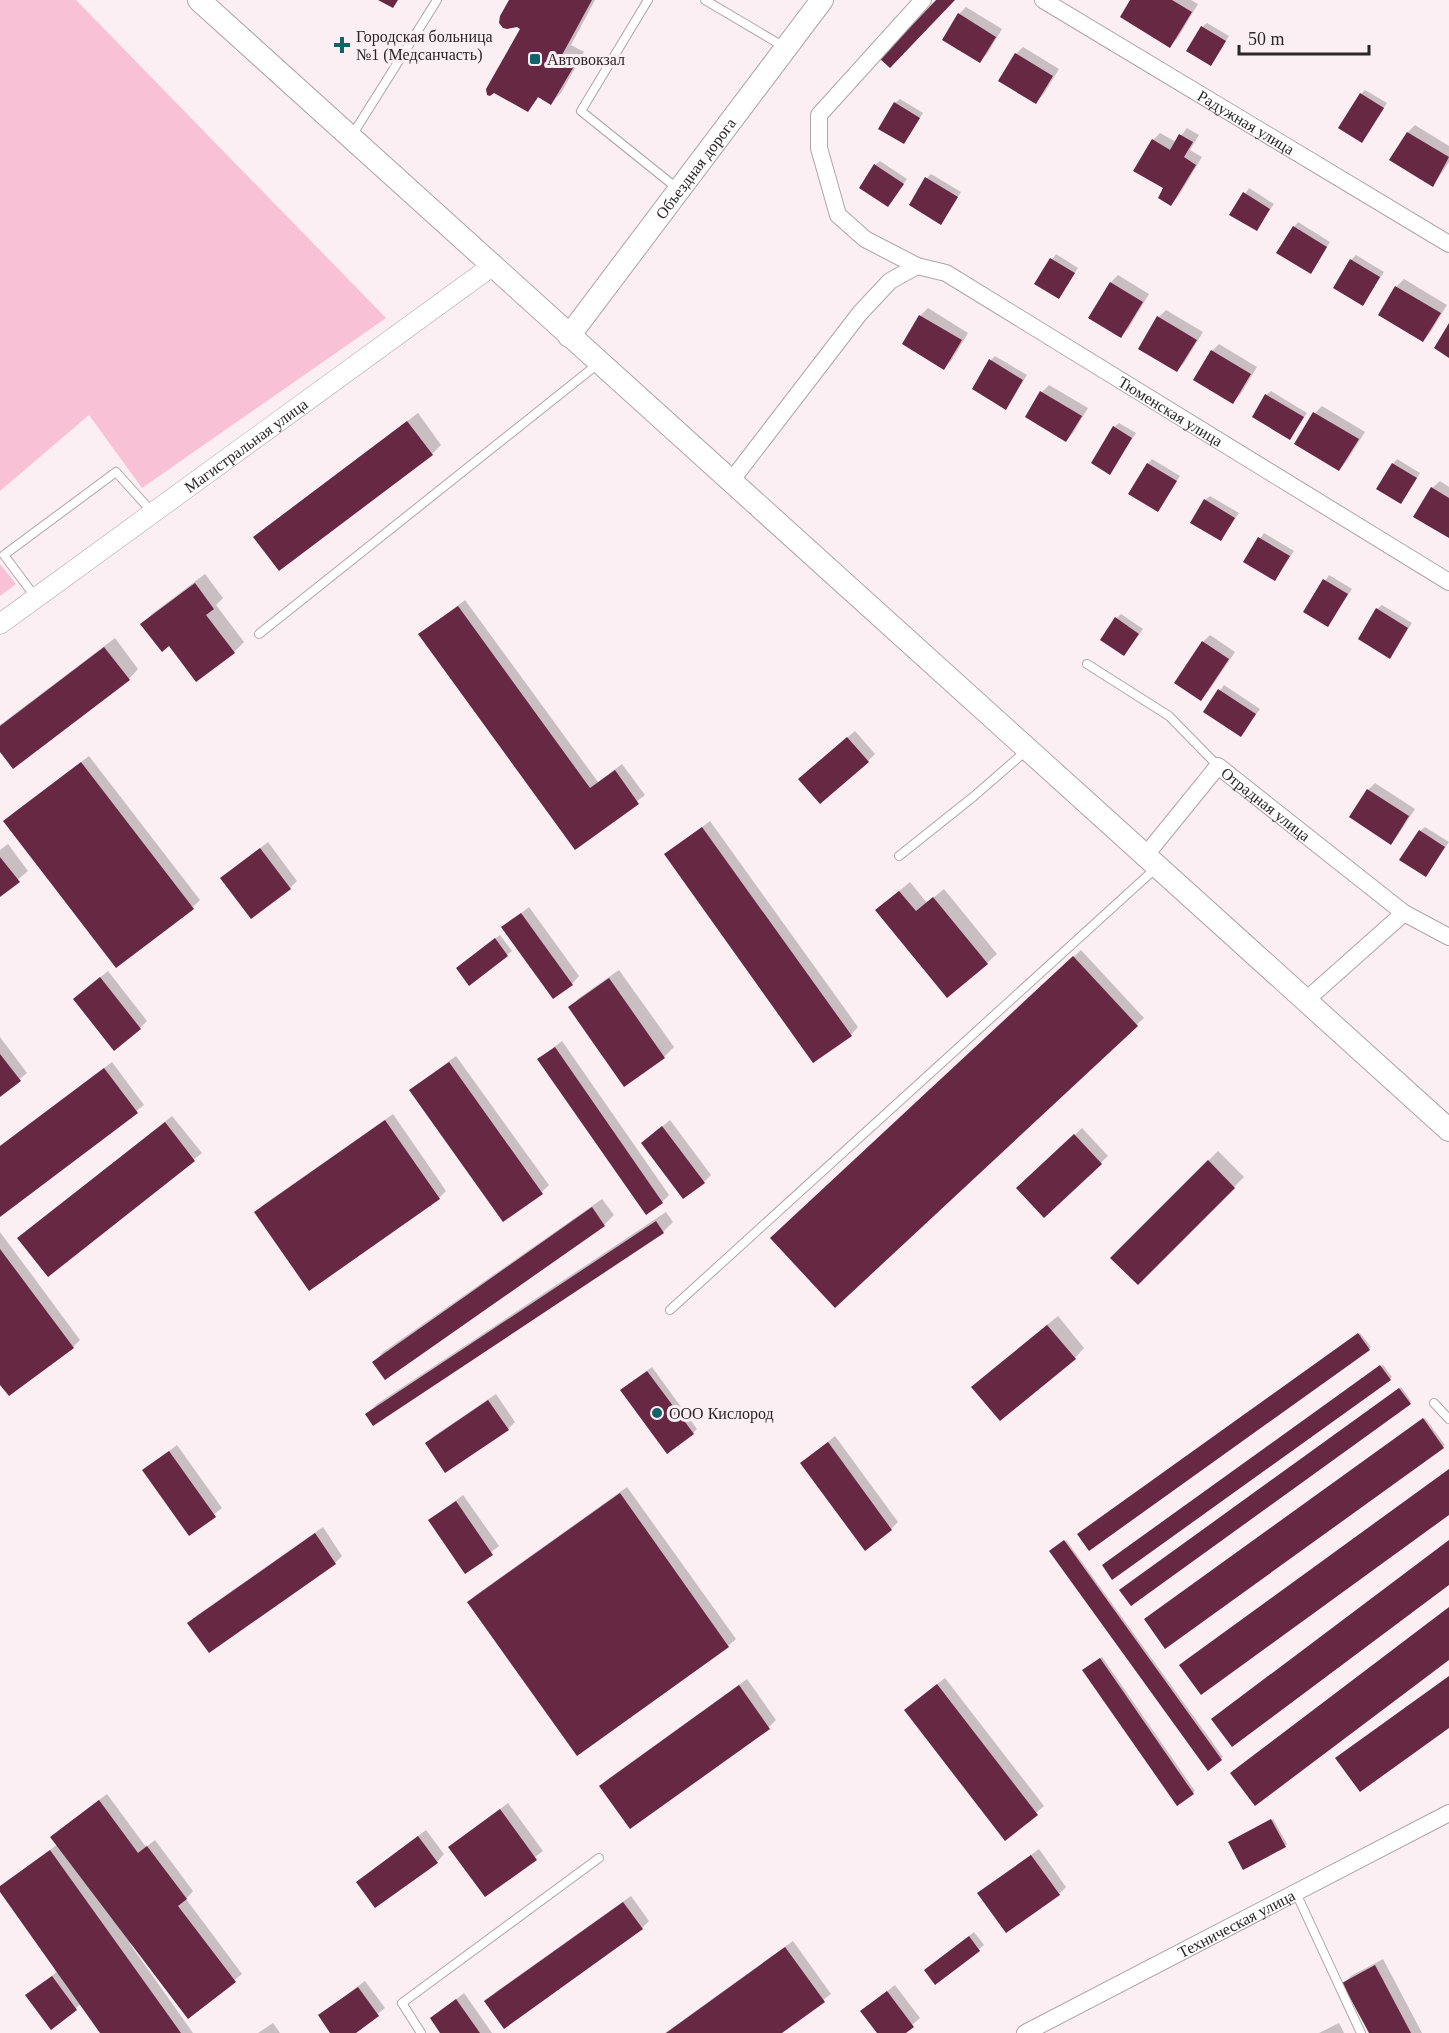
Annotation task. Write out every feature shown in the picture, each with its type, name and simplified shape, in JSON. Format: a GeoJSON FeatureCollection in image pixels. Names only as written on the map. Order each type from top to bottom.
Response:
{"type":"FeatureCollection","features":[{"type":"Feature","properties":{"kind":"main road"},"geometry":{"type":"LineString","coordinates":[[199,0],[1449,1130]]}},
{"type":"Feature","properties":{"kind":"main road","name":"Объездная дорога"},"geometry":{"type":"LineString","coordinates":[[569,336],[822,0]]}},
{"type":"Feature","properties":{"kind":"street","name":"Тюменская улица"},"geometry":{"type":"LineString","coordinates":[[922,0],[819,115],[819,147],[838,215],[865,239],[917,266],[946,273],[1449,582]]}},
{"type":"Feature","properties":{"kind":"street","name":"Радужная улица"},"geometry":{"type":"LineString","coordinates":[[1043,0],[1449,244]]}},
{"type":"Feature","properties":{"kind":"street","name":"Магистральная улица"},"geometry":{"type":"LineString","coordinates":[[0,624],[492,266]]}},
{"type":"Feature","properties":{"kind":"street"},"geometry":{"type":"LineString","coordinates":[[730,481],[860,313],[890,281],[917,266]]}},
{"type":"Feature","properties":{"kind":"street"},"geometry":{"type":"LineString","coordinates":[[1151,861],[1218,766]]}},
{"type":"Feature","properties":{"kind":"street","name":"Отрадная улица"},"geometry":{"type":"LineString","coordinates":[[1218,766],[1404,914],[1449,937]]}},
{"type":"Feature","properties":{"kind":"street"},"geometry":{"type":"LineString","coordinates":[[1305,1001],[1404,914]]}},
{"type":"Feature","properties":{"kind":"street","name":"Техническая улица"},"geometry":{"type":"LineString","coordinates":[[1025,2033],[1449,1812]]}},
{"type":"Feature","properties":{"kind":"lane"},"geometry":{"type":"LineString","coordinates":[[351,137],[438,0]]}},
{"type":"Feature","properties":{"kind":"lane"},"geometry":{"type":"LineString","coordinates":[[648,0],[581,111],[680,190]]}},
{"type":"Feature","properties":{"kind":"lane"},"geometry":{"type":"LineString","coordinates":[[705,0],[786,48]]}},
{"type":"Feature","properties":{"kind":"lane"},"geometry":{"type":"LineString","coordinates":[[259,634],[599,363]]}},
{"type":"Feature","properties":{"kind":"lane"},"geometry":{"type":"LineString","coordinates":[[36,598],[4,555],[116,472],[153,513]]}},
{"type":"Feature","properties":{"kind":"lane","name":"Отрадная улица"},"geometry":{"type":"LineString","coordinates":[[1088,664],[1169,716],[1218,766]]}},
{"type":"Feature","properties":{"kind":"lane"},"geometry":{"type":"LineString","coordinates":[[899,856],[974,797],[1027,749]]}},
{"type":"Feature","properties":{"kind":"lane"},"geometry":{"type":"LineString","coordinates":[[670,1310],[1151,861]]}},
{"type":"Feature","properties":{"kind":"lane"},"geometry":{"type":"LineString","coordinates":[[1434,1403],[1449,1419]]}},
{"type":"Feature","properties":{"kind":"lane"},"geometry":{"type":"LineString","coordinates":[[422,2033],[402,2003],[600,1858]]}},
{"type":"Feature","properties":{"kind":"lane"},"geometry":{"type":"LineString","coordinates":[[1296,1893],[1361,2033]]}},
{"type":"Feature","properties":{"kind":"shaded area"},"geometry":{"type":"Polygon","coordinates":[[[0,0],[76,0],[386,318],[142,488],[89,415],[0,491],[0,0]]]}},
{"type":"Feature","properties":{"kind":"shaded area"},"geometry":{"type":"Polygon","coordinates":[[[0,564],[16,584],[0,596],[0,564]]]}},
{"type":"Feature","properties":{"kind":"building"},"geometry":{"type":"Polygon","coordinates":[[[378,0],[398,0],[393,8],[378,0]]]}},
{"type":"Feature","properties":{"kind":"building","name":"Автовокзал"},"geometry":{"type":"Polygon","coordinates":[[[509,0],[592,0],[562,55],[576,63],[551,105],[538,97],[528,112],[494,93],[487,95],[486,89],[520,29],[517,27],[503,28],[499,23],[500,16],[509,0]]]}},
{"type":"Feature","properties":{"kind":"building"},"geometry":{"type":"Polygon","coordinates":[[[936,0],[955,0],[890,68],[880,59],[936,0]]]}},
{"type":"Feature","properties":{"kind":"building"},"geometry":{"type":"Polygon","coordinates":[[[1130,0],[1172,0],[1192,12],[1170,48],[1120,17],[1130,0]]]}},
{"type":"Feature","properties":{"kind":"building"},"geometry":{"type":"Polygon","coordinates":[[[958,13],[996,37],[980,63],[942,40],[958,13]]]}},
{"type":"Feature","properties":{"kind":"building"},"geometry":{"type":"Polygon","coordinates":[[[1201,26],[1226,41],[1211,66],[1186,51],[1201,26]]]}},
{"type":"Feature","properties":{"kind":"building"},"geometry":{"type":"Polygon","coordinates":[[[1015,53],[1053,76],[1036,104],[998,81],[1015,53]]]}},
{"type":"Feature","properties":{"kind":"building"},"geometry":{"type":"Polygon","coordinates":[[[1360,93],[1384,108],[1362,143],[1338,128],[1360,93]]]}},
{"type":"Feature","properties":{"kind":"building"},"geometry":{"type":"Polygon","coordinates":[[[894,102],[920,118],[904,144],[878,129],[894,102]]]}},
{"type":"Feature","properties":{"kind":"building"},"geometry":{"type":"Polygon","coordinates":[[[1407,132],[1449,157],[1433,187],[1389,160],[1407,132]]]}},
{"type":"Feature","properties":{"kind":"building"},"geometry":{"type":"Polygon","coordinates":[[[1179,134],[1193,142],[1184,157],[1196,165],[1171,206],[1158,198],[1163,188],[1133,171],[1152,139],[1170,150],[1179,134]]]}},
{"type":"Feature","properties":{"kind":"building"},"geometry":{"type":"Polygon","coordinates":[[[874,164],[904,184],[888,207],[859,188],[874,164]]]}},
{"type":"Feature","properties":{"kind":"building"},"geometry":{"type":"Polygon","coordinates":[[[925,177],[958,197],[941,225],[909,205],[925,177]]]}},
{"type":"Feature","properties":{"kind":"building"},"geometry":{"type":"Polygon","coordinates":[[[1243,192],[1270,209],[1257,231],[1229,215],[1243,192]]]}},
{"type":"Feature","properties":{"kind":"building"},"geometry":{"type":"Polygon","coordinates":[[[1293,226],[1327,247],[1311,274],[1276,253],[1293,226]]]}},
{"type":"Feature","properties":{"kind":"building"},"geometry":{"type":"Polygon","coordinates":[[[1050,258],[1075,273],[1059,299],[1034,284],[1050,258]]]}},
{"type":"Feature","properties":{"kind":"building"},"geometry":{"type":"Polygon","coordinates":[[[1350,259],[1380,277],[1363,306],[1333,288],[1350,259]]]}},
{"type":"Feature","properties":{"kind":"building"},"geometry":{"type":"Polygon","coordinates":[[[1110,282],[1143,302],[1121,338],[1088,318],[1110,282]]]}},
{"type":"Feature","properties":{"kind":"building"},"geometry":{"type":"Polygon","coordinates":[[[1395,286],[1441,313],[1423,342],[1378,315],[1395,286]]]}},
{"type":"Feature","properties":{"kind":"building"},"geometry":{"type":"Polygon","coordinates":[[[919,315],[962,340],[944,370],[902,344],[919,315]]]}},
{"type":"Feature","properties":{"kind":"building"},"geometry":{"type":"Polygon","coordinates":[[[1157,316],[1197,340],[1177,372],[1138,349],[1157,316]]]}},
{"type":"Feature","properties":{"kind":"building"},"geometry":{"type":"Polygon","coordinates":[[[1449,323],[1449,358],[1434,348],[1449,323]]]}},
{"type":"Feature","properties":{"kind":"building"},"geometry":{"type":"Polygon","coordinates":[[[1211,350],[1251,374],[1233,404],[1193,380],[1211,350]]]}},
{"type":"Feature","properties":{"kind":"building"},"geometry":{"type":"Polygon","coordinates":[[[989,359],[1023,380],[1006,410],[972,389],[989,359]]]}},
{"type":"Feature","properties":{"kind":"building"},"geometry":{"type":"Polygon","coordinates":[[[1040,391],[1082,416],[1066,442],[1025,417],[1040,391]]]}},
{"type":"Feature","properties":{"kind":"building"},"geometry":{"type":"Polygon","coordinates":[[[1265,394],[1304,417],[1290,440],[1252,417],[1265,394]]]}},
{"type":"Feature","properties":{"kind":"building"},"geometry":{"type":"Polygon","coordinates":[[[1313,412],[1359,439],[1339,471],[1294,444],[1313,412]]]}},
{"type":"Feature","properties":{"kind":"building"},"geometry":{"type":"Polygon","coordinates":[[[407,421],[433,455],[279,571],[253,537],[407,421]]]}},
{"type":"Feature","properties":{"kind":"building"},"geometry":{"type":"Polygon","coordinates":[[[1113,426],[1132,438],[1110,475],[1091,463],[1113,426]]]}},
{"type":"Feature","properties":{"kind":"building"},"geometry":{"type":"Polygon","coordinates":[[[1147,463],[1177,481],[1158,512],[1128,494],[1147,463]]]}},
{"type":"Feature","properties":{"kind":"building"},"geometry":{"type":"Polygon","coordinates":[[[1392,463],[1417,478],[1401,504],[1376,489],[1392,463]]]}},
{"type":"Feature","properties":{"kind":"building"},"geometry":{"type":"Polygon","coordinates":[[[1431,487],[1449,498],[1449,538],[1413,517],[1431,487]]]}},
{"type":"Feature","properties":{"kind":"building"},"geometry":{"type":"Polygon","coordinates":[[[1204,499],[1235,518],[1221,541],[1190,523],[1204,499]]]}},
{"type":"Feature","properties":{"kind":"building"},"geometry":{"type":"Polygon","coordinates":[[[1258,537],[1290,556],[1275,581],[1243,562],[1258,537]]]}},
{"type":"Feature","properties":{"kind":"building"},"geometry":{"type":"Polygon","coordinates":[[[1323,579],[1348,594],[1328,627],[1303,612],[1323,579]]]}},
{"type":"Feature","properties":{"kind":"building"},"geometry":{"type":"Polygon","coordinates":[[[195,583],[214,609],[206,615],[235,653],[196,682],[169,646],[162,652],[140,624],[195,583]]]}},
{"type":"Feature","properties":{"kind":"building"},"geometry":{"type":"Polygon","coordinates":[[[458,606],[590,788],[615,770],[639,804],[575,850],[418,634],[458,606]]]}},
{"type":"Feature","properties":{"kind":"building"},"geometry":{"type":"Polygon","coordinates":[[[1376,608],[1408,628],[1390,659],[1358,639],[1376,608]]]}},
{"type":"Feature","properties":{"kind":"building"},"geometry":{"type":"Polygon","coordinates":[[[1115,617],[1139,634],[1124,656],[1100,640],[1115,617]]]}},
{"type":"Feature","properties":{"kind":"building"},"geometry":{"type":"Polygon","coordinates":[[[1202,641],[1229,659],[1201,701],[1174,683],[1202,641]]]}},
{"type":"Feature","properties":{"kind":"building"},"geometry":{"type":"Polygon","coordinates":[[[104,647],[130,680],[13,769],[0,752],[0,726],[104,647]]]}},
{"type":"Feature","properties":{"kind":"building"},"geometry":{"type":"Polygon","coordinates":[[[1218,689],[1256,714],[1241,737],[1203,712],[1218,689]]]}},
{"type":"Feature","properties":{"kind":"building"},"geometry":{"type":"Polygon","coordinates":[[[847,737],[869,762],[820,804],[798,779],[847,737]]]}},
{"type":"Feature","properties":{"kind":"building"},"geometry":{"type":"Polygon","coordinates":[[[81,762],[194,909],[116,968],[3,821],[81,762]]]}},
{"type":"Feature","properties":{"kind":"building"},"geometry":{"type":"Polygon","coordinates":[[[1367,789],[1409,816],[1391,845],[1349,817],[1367,789]]]}},
{"type":"Feature","properties":{"kind":"building"},"geometry":{"type":"Polygon","coordinates":[[[702,827],[852,1036],[813,1063],[664,854],[702,827]]]}},
{"type":"Feature","properties":{"kind":"building"},"geometry":{"type":"Polygon","coordinates":[[[1419,830],[1445,847],[1426,877],[1399,860],[1419,830]]]}},
{"type":"Feature","properties":{"kind":"building"},"geometry":{"type":"Polygon","coordinates":[[[260,848],[291,889],[251,919],[220,878],[260,848]]]}},
{"type":"Feature","properties":{"kind":"building"},"geometry":{"type":"Polygon","coordinates":[[[0,857],[20,882],[0,897],[0,857]]]}},
{"type":"Feature","properties":{"kind":"building"},"geometry":{"type":"Polygon","coordinates":[[[899,891],[916,911],[933,897],[988,964],[947,998],[875,910],[899,891]]]}},
{"type":"Feature","properties":{"kind":"building"},"geometry":{"type":"Polygon","coordinates":[[[521,913],[573,985],[553,999],[501,927],[521,913]]]}},
{"type":"Feature","properties":{"kind":"building"},"geometry":{"type":"Polygon","coordinates":[[[495,938],[508,956],[469,986],[456,968],[495,938]]]}},
{"type":"Feature","properties":{"kind":"building"},"geometry":{"type":"Polygon","coordinates":[[[1073,956],[1138,1026],[835,1308],[770,1238],[1073,956]]]}},
{"type":"Feature","properties":{"kind":"building"},"geometry":{"type":"Polygon","coordinates":[[[100,977],[141,1029],[114,1051],[73,999],[100,977]]]}},
{"type":"Feature","properties":{"kind":"building"},"geometry":{"type":"Polygon","coordinates":[[[609,978],[665,1058],[624,1087],[568,1007],[609,978]]]}},
{"type":"Feature","properties":{"kind":"building"},"geometry":{"type":"Polygon","coordinates":[[[555,1047],[663,1203],[646,1215],[537,1059],[555,1047]]]}},
{"type":"Feature","properties":{"kind":"building"},"geometry":{"type":"Polygon","coordinates":[[[0,1054],[21,1081],[0,1097],[0,1054]]]}},
{"type":"Feature","properties":{"kind":"building"},"geometry":{"type":"Polygon","coordinates":[[[449,1062],[543,1194],[503,1222],[409,1090],[449,1062]]]}},
{"type":"Feature","properties":{"kind":"building"},"geometry":{"type":"Polygon","coordinates":[[[104,1068],[138,1113],[0,1217],[0,1146],[104,1068]]]}},
{"type":"Feature","properties":{"kind":"building"},"geometry":{"type":"Polygon","coordinates":[[[385,1120],[440,1199],[309,1291],[254,1212],[385,1120]]]}},
{"type":"Feature","properties":{"kind":"building"},"geometry":{"type":"Polygon","coordinates":[[[165,1122],[195,1161],[48,1277],[17,1238],[165,1122]]]}},
{"type":"Feature","properties":{"kind":"building"},"geometry":{"type":"Polygon","coordinates":[[[662,1126],[705,1183],[683,1199],[641,1143],[662,1126]]]}},
{"type":"Feature","properties":{"kind":"building"},"geometry":{"type":"Polygon","coordinates":[[[1074,1134],[1102,1164],[1044,1218],[1016,1188],[1074,1134]]]}},
{"type":"Feature","properties":{"kind":"building"},"geometry":{"type":"Polygon","coordinates":[[[1208,1160],[1235,1188],[1138,1285],[1110,1258],[1208,1160]]]}},
{"type":"Feature","properties":{"kind":"building"},"geometry":{"type":"Polygon","coordinates":[[[592,1207],[605,1226],[385,1380],[372,1362],[592,1207]]]}},
{"type":"Feature","properties":{"kind":"building"},"geometry":{"type":"Polygon","coordinates":[[[656,1221],[664,1233],[373,1426],[365,1414],[656,1221]]]}},
{"type":"Feature","properties":{"kind":"building"},"geometry":{"type":"Polygon","coordinates":[[[0,1249],[74,1348],[9,1396],[0,1385],[0,1249]]]}},
{"type":"Feature","properties":{"kind":"building"},"geometry":{"type":"Polygon","coordinates":[[[1047,1325],[1076,1359],[1000,1421],[971,1387],[1047,1325]]]}},
{"type":"Feature","properties":{"kind":"building"},"geometry":{"type":"Polygon","coordinates":[[[1358,1333],[1370,1350],[1089,1551],[1077,1534],[1358,1333]]]}},
{"type":"Feature","properties":{"kind":"building"},"geometry":{"type":"Polygon","coordinates":[[[1380,1365],[1391,1380],[1112,1580],[1102,1565],[1380,1365]]]}},
{"type":"Feature","properties":{"kind":"building","name":"ООО Кислород"},"geometry":{"type":"Polygon","coordinates":[[[647,1371],[694,1434],[667,1454],[620,1390],[647,1371]]]}},
{"type":"Feature","properties":{"kind":"building"},"geometry":{"type":"Polygon","coordinates":[[[1399,1388],[1411,1404],[1131,1606],[1119,1590],[1399,1388]]]}},
{"type":"Feature","properties":{"kind":"building"},"geometry":{"type":"Polygon","coordinates":[[[488,1400],[509,1430],[445,1473],[425,1443],[488,1400]]]}},
{"type":"Feature","properties":{"kind":"building"},"geometry":{"type":"Polygon","coordinates":[[[1423,1418],[1444,1448],[1165,1649],[1144,1619],[1423,1418]]]}},
{"type":"Feature","properties":{"kind":"building"},"geometry":{"type":"Polygon","coordinates":[[[828,1442],[892,1530],[865,1551],[800,1463],[828,1442]]]}},
{"type":"Feature","properties":{"kind":"building"},"geometry":{"type":"Polygon","coordinates":[[[169,1451],[216,1517],[189,1536],[142,1470],[169,1451]]]}},
{"type":"Feature","properties":{"kind":"building"},"geometry":{"type":"Polygon","coordinates":[[[1449,1469],[1449,1515],[1201,1695],[1179,1665],[1449,1469]]]}},
{"type":"Feature","properties":{"kind":"building"},"geometry":{"type":"Polygon","coordinates":[[[620,1493],[729,1647],[577,1756],[467,1602],[620,1493]]]}},
{"type":"Feature","properties":{"kind":"building"},"geometry":{"type":"Polygon","coordinates":[[[456,1501],[493,1555],[465,1574],[428,1520],[456,1501]]]}},
{"type":"Feature","properties":{"kind":"building"},"geometry":{"type":"Polygon","coordinates":[[[315,1533],[336,1564],[209,1653],[187,1623],[315,1533]]]}},
{"type":"Feature","properties":{"kind":"building"},"geometry":{"type":"Polygon","coordinates":[[[1064,1540],[1222,1760],[1208,1771],[1049,1551],[1064,1540]]]}},
{"type":"Feature","properties":{"kind":"building"},"geometry":{"type":"Polygon","coordinates":[[[1449,1540],[1449,1585],[1232,1747],[1211,1719],[1449,1540]]]}},
{"type":"Feature","properties":{"kind":"building"},"geometry":{"type":"Polygon","coordinates":[[[1449,1607],[1449,1660],[1255,1806],[1230,1773],[1449,1607]]]}},
{"type":"Feature","properties":{"kind":"building"},"geometry":{"type":"Polygon","coordinates":[[[1100,1658],[1194,1794],[1177,1806],[1082,1670],[1100,1658]]]}},
{"type":"Feature","properties":{"kind":"building"},"geometry":{"type":"Polygon","coordinates":[[[1449,1676],[1449,1728],[1360,1792],[1335,1758],[1449,1676]]]}},
{"type":"Feature","properties":{"kind":"building"},"geometry":{"type":"Polygon","coordinates":[[[937,1684],[1038,1815],[1005,1841],[904,1710],[937,1684]]]}},
{"type":"Feature","properties":{"kind":"building"},"geometry":{"type":"Polygon","coordinates":[[[739,1685],[770,1729],[630,1829],[599,1786],[739,1685]]]}},
{"type":"Feature","properties":{"kind":"building"},"geometry":{"type":"Polygon","coordinates":[[[99,1800],[138,1853],[147,1846],[187,1899],[178,1906],[236,1982],[188,2019],[50,1837],[99,1800]]]}},
{"type":"Feature","properties":{"kind":"building"},"geometry":{"type":"Polygon","coordinates":[[[500,1809],[537,1860],[485,1897],[448,1847],[500,1809]]]}},
{"type":"Feature","properties":{"kind":"building"},"geometry":{"type":"Polygon","coordinates":[[[1271,1819],[1286,1847],[1243,1870],[1228,1842],[1271,1819]]]}},
{"type":"Feature","properties":{"kind":"building"},"geometry":{"type":"Polygon","coordinates":[[[418,1836],[438,1863],[375,1908],[356,1882],[418,1836]]]}},
{"type":"Feature","properties":{"kind":"building"},"geometry":{"type":"Polygon","coordinates":[[[50,1850],[181,2033],[100,2033],[0,1892],[0,1886],[50,1850]]]}},
{"type":"Feature","properties":{"kind":"building"},"geometry":{"type":"Polygon","coordinates":[[[1031,1855],[1060,1895],[1006,1933],[977,1893],[1031,1855]]]}},
{"type":"Feature","properties":{"kind":"building"},"geometry":{"type":"Polygon","coordinates":[[[623,1902],[643,1929],[504,2029],[484,2001],[623,1902]]]}},
{"type":"Feature","properties":{"kind":"building"},"geometry":{"type":"Polygon","coordinates":[[[969,1936],[980,1951],[935,1985],[924,1970],[969,1936]]]}},
{"type":"Feature","properties":{"kind":"building"},"geometry":{"type":"Polygon","coordinates":[[[785,1947],[825,2002],[782,2033],[666,2033],[785,1947]]]}},
{"type":"Feature","properties":{"kind":"building"},"geometry":{"type":"Polygon","coordinates":[[[1375,1965],[1411,2033],[1369,2033],[1342,1983],[1375,1965]]]}},
{"type":"Feature","properties":{"kind":"building"},"geometry":{"type":"Polygon","coordinates":[[[52,1976],[77,2010],[51,2030],[25,1995],[52,1976]]]}},
{"type":"Feature","properties":{"kind":"building"},"geometry":{"type":"Polygon","coordinates":[[[358,1987],[379,2016],[356,2033],[330,2033],[318,2015],[358,1987]]]}},
{"type":"Feature","properties":{"kind":"building"},"geometry":{"type":"Polygon","coordinates":[[[887,1991],[914,2027],[906,2033],[877,2033],[860,2011],[887,1991]]]}},
{"type":"Feature","properties":{"kind":"building"},"geometry":{"type":"Polygon","coordinates":[[[456,1999],[480,2033],[440,2033],[430,2018],[456,1999]]]}},
{"type":"Feature","properties":{"kind":"place","name":"Городская больница №1 (Медсанчасть)"},"geometry":{"type":"Point","coordinates":[342,45]}},
{"type":"Feature","properties":{"kind":"place","name":"Автовокзал"},"geometry":{"type":"Point","coordinates":[535,59]}},
{"type":"Feature","properties":{"kind":"place","name":"ООО Кислород"},"geometry":{"type":"Point","coordinates":[657,1413]}}]}
